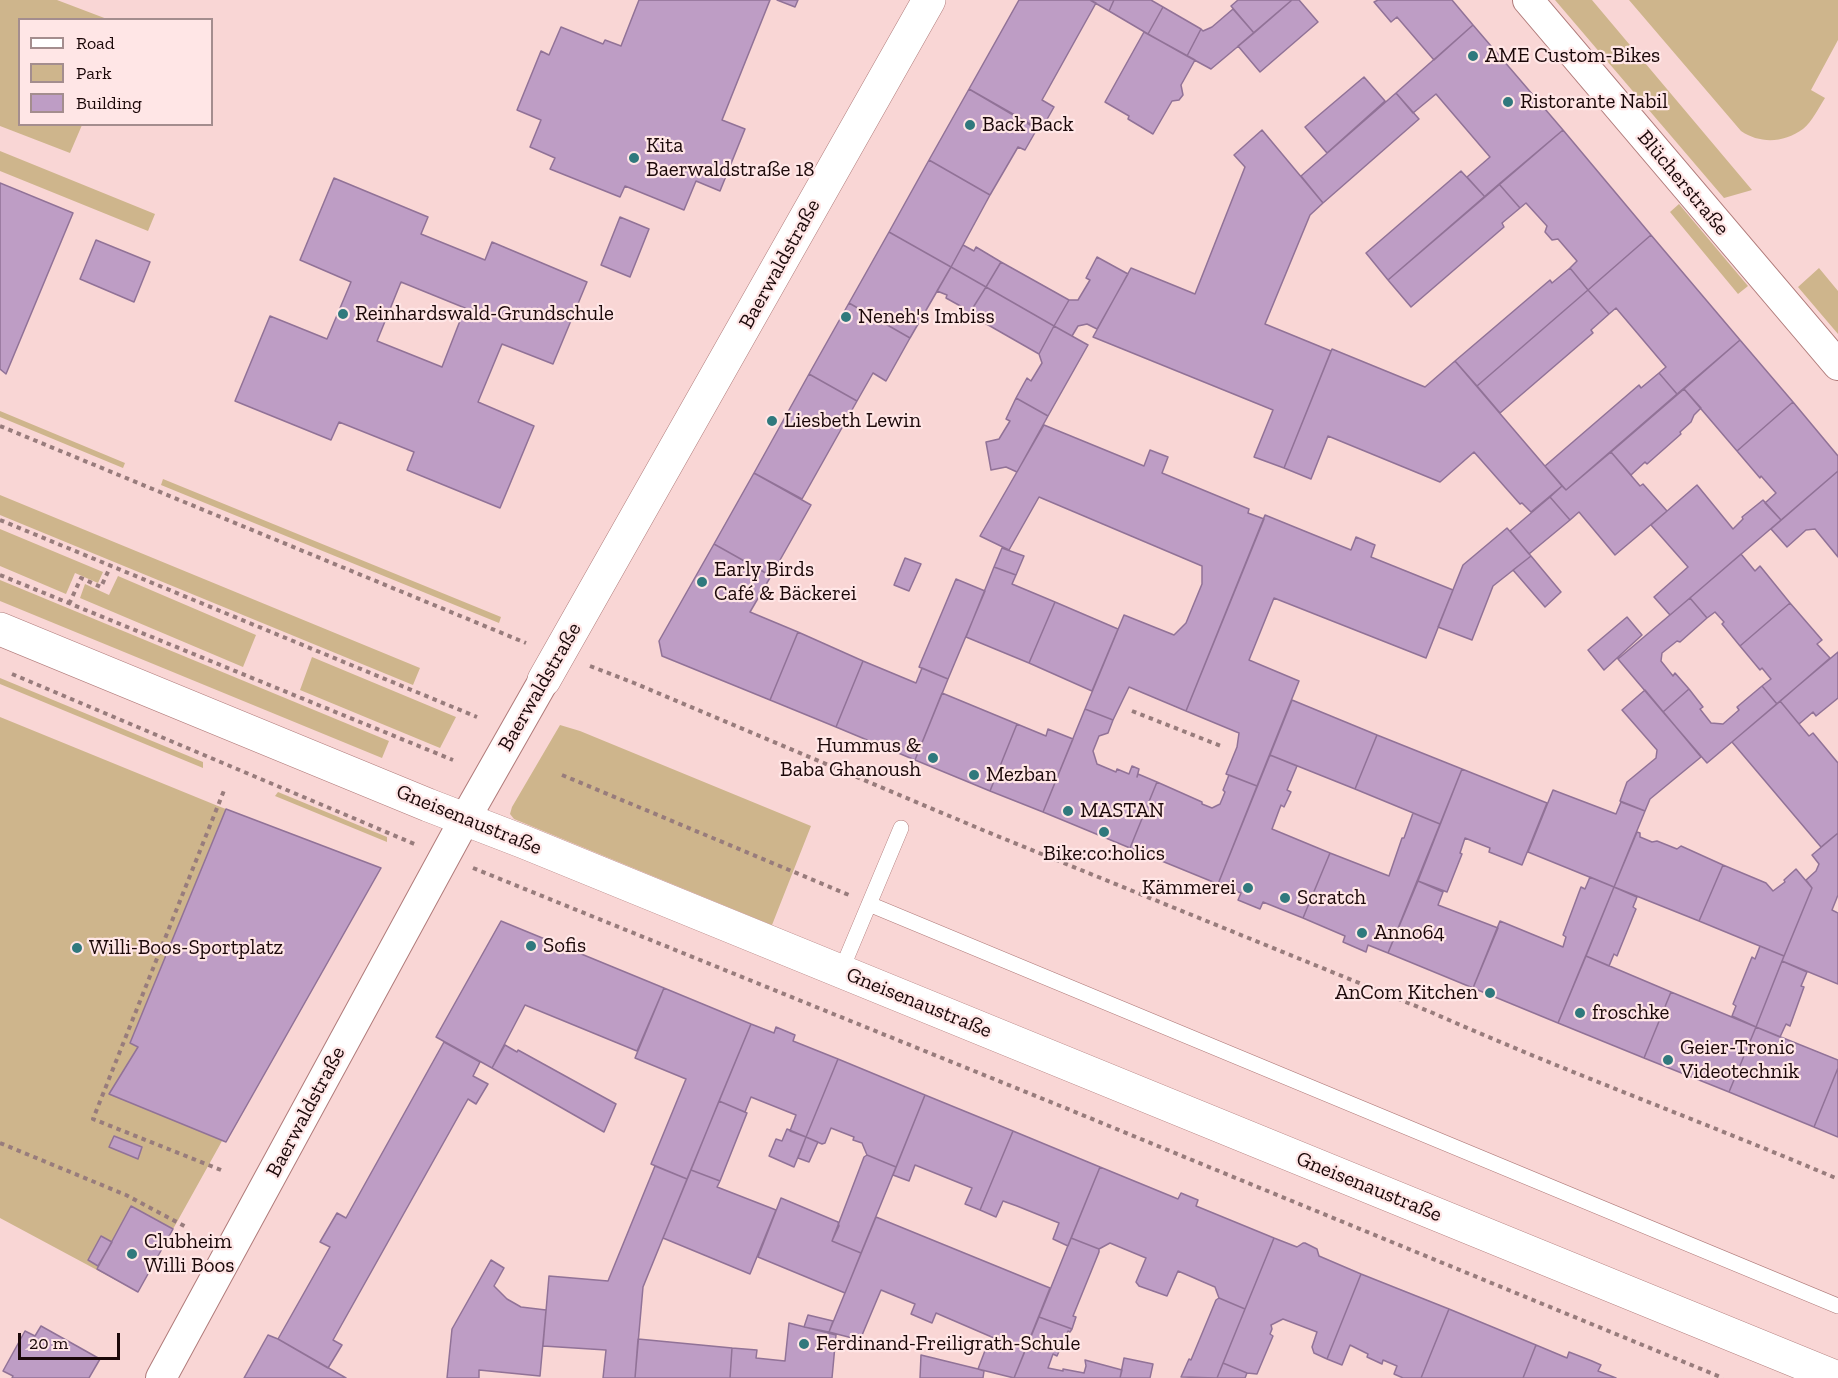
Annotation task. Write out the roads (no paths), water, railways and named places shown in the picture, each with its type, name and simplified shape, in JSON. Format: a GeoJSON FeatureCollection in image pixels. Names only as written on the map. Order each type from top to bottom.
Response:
{"type":"FeatureCollection","features":[{"type":"Feature","properties":{"kind":"main road","name":"Baerwaldstraße"},"geometry":{"type":"LineString","coordinates":[[544,680],[928,0]]}},
{"type":"Feature","properties":{"kind":"main road","name":"Gneisenaustraße"},"geometry":{"type":"LineString","coordinates":[[0,629],[1838,1378]]}},
{"type":"Feature","properties":{"kind":"street","name":"Blücherstraße"},"geometry":{"type":"LineString","coordinates":[[1528,0],[1838,365]]}},
{"type":"Feature","properties":{"kind":"street","name":"Baerwaldstraße"},"geometry":{"type":"LineString","coordinates":[[161,1378],[465,819],[544,680]]}},
{"type":"Feature","properties":{"kind":"lane"},"geometry":{"type":"LineString","coordinates":[[841,971],[901,828]]}},
{"type":"Feature","properties":{"kind":"lane"},"geometry":{"type":"LineString","coordinates":[[869,904],[1838,1306]]}},
{"type":"Feature","properties":{"kind":"place","name":"AME Custom-Bikes"},"geometry":{"type":"Point","coordinates":[1473,56]}},
{"type":"Feature","properties":{"kind":"place","name":"Ristorante Nabil"},"geometry":{"type":"Point","coordinates":[1508,102]}},
{"type":"Feature","properties":{"kind":"place","name":"Back Back"},"geometry":{"type":"Point","coordinates":[970,125]}},
{"type":"Feature","properties":{"kind":"place","name":"Kita Baerwaldstraße 18"},"geometry":{"type":"Point","coordinates":[634,158]}},
{"type":"Feature","properties":{"kind":"place","name":"Reinhardswald-Grundschule"},"geometry":{"type":"Point","coordinates":[343,314]}},
{"type":"Feature","properties":{"kind":"place","name":"Neneh's Imbiss"},"geometry":{"type":"Point","coordinates":[846,317]}},
{"type":"Feature","properties":{"kind":"place","name":"Liesbeth Lewin"},"geometry":{"type":"Point","coordinates":[772,421]}},
{"type":"Feature","properties":{"kind":"place","name":"Early Birds Café & Bäckerei"},"geometry":{"type":"Point","coordinates":[702,582]}},
{"type":"Feature","properties":{"kind":"place","name":"Hummus & Baba Ghanoush"},"geometry":{"type":"Point","coordinates":[933,758]}},
{"type":"Feature","properties":{"kind":"place","name":"Mezban"},"geometry":{"type":"Point","coordinates":[974,775]}},
{"type":"Feature","properties":{"kind":"place","name":"MASTAN"},"geometry":{"type":"Point","coordinates":[1068,811]}},
{"type":"Feature","properties":{"kind":"place","name":"Bike:co:holics"},"geometry":{"type":"Point","coordinates":[1104,832]}},
{"type":"Feature","properties":{"kind":"place","name":"Kämmerei"},"geometry":{"type":"Point","coordinates":[1248,888]}},
{"type":"Feature","properties":{"kind":"place","name":"Scratch"},"geometry":{"type":"Point","coordinates":[1285,898]}},
{"type":"Feature","properties":{"kind":"place","name":"Anno64"},"geometry":{"type":"Point","coordinates":[1362,933]}},
{"type":"Feature","properties":{"kind":"place","name":"Sofis"},"geometry":{"type":"Point","coordinates":[531,946]}},
{"type":"Feature","properties":{"kind":"place","name":"Willi-Boos-Sportplatz"},"geometry":{"type":"Point","coordinates":[77,948]}},
{"type":"Feature","properties":{"kind":"place","name":"AnCom Kitchen"},"geometry":{"type":"Point","coordinates":[1490,993]}},
{"type":"Feature","properties":{"kind":"place","name":"froschke"},"geometry":{"type":"Point","coordinates":[1580,1013]}},
{"type":"Feature","properties":{"kind":"place","name":"Geier-Tronic Videotechnik"},"geometry":{"type":"Point","coordinates":[1668,1060]}},
{"type":"Feature","properties":{"kind":"place","name":"Clubheim Willi Boos"},"geometry":{"type":"Point","coordinates":[132,1254]}},
{"type":"Feature","properties":{"kind":"place","name":"Ferdinand-Freiligrath-Schule"},"geometry":{"type":"Point","coordinates":[804,1344]}}]}
